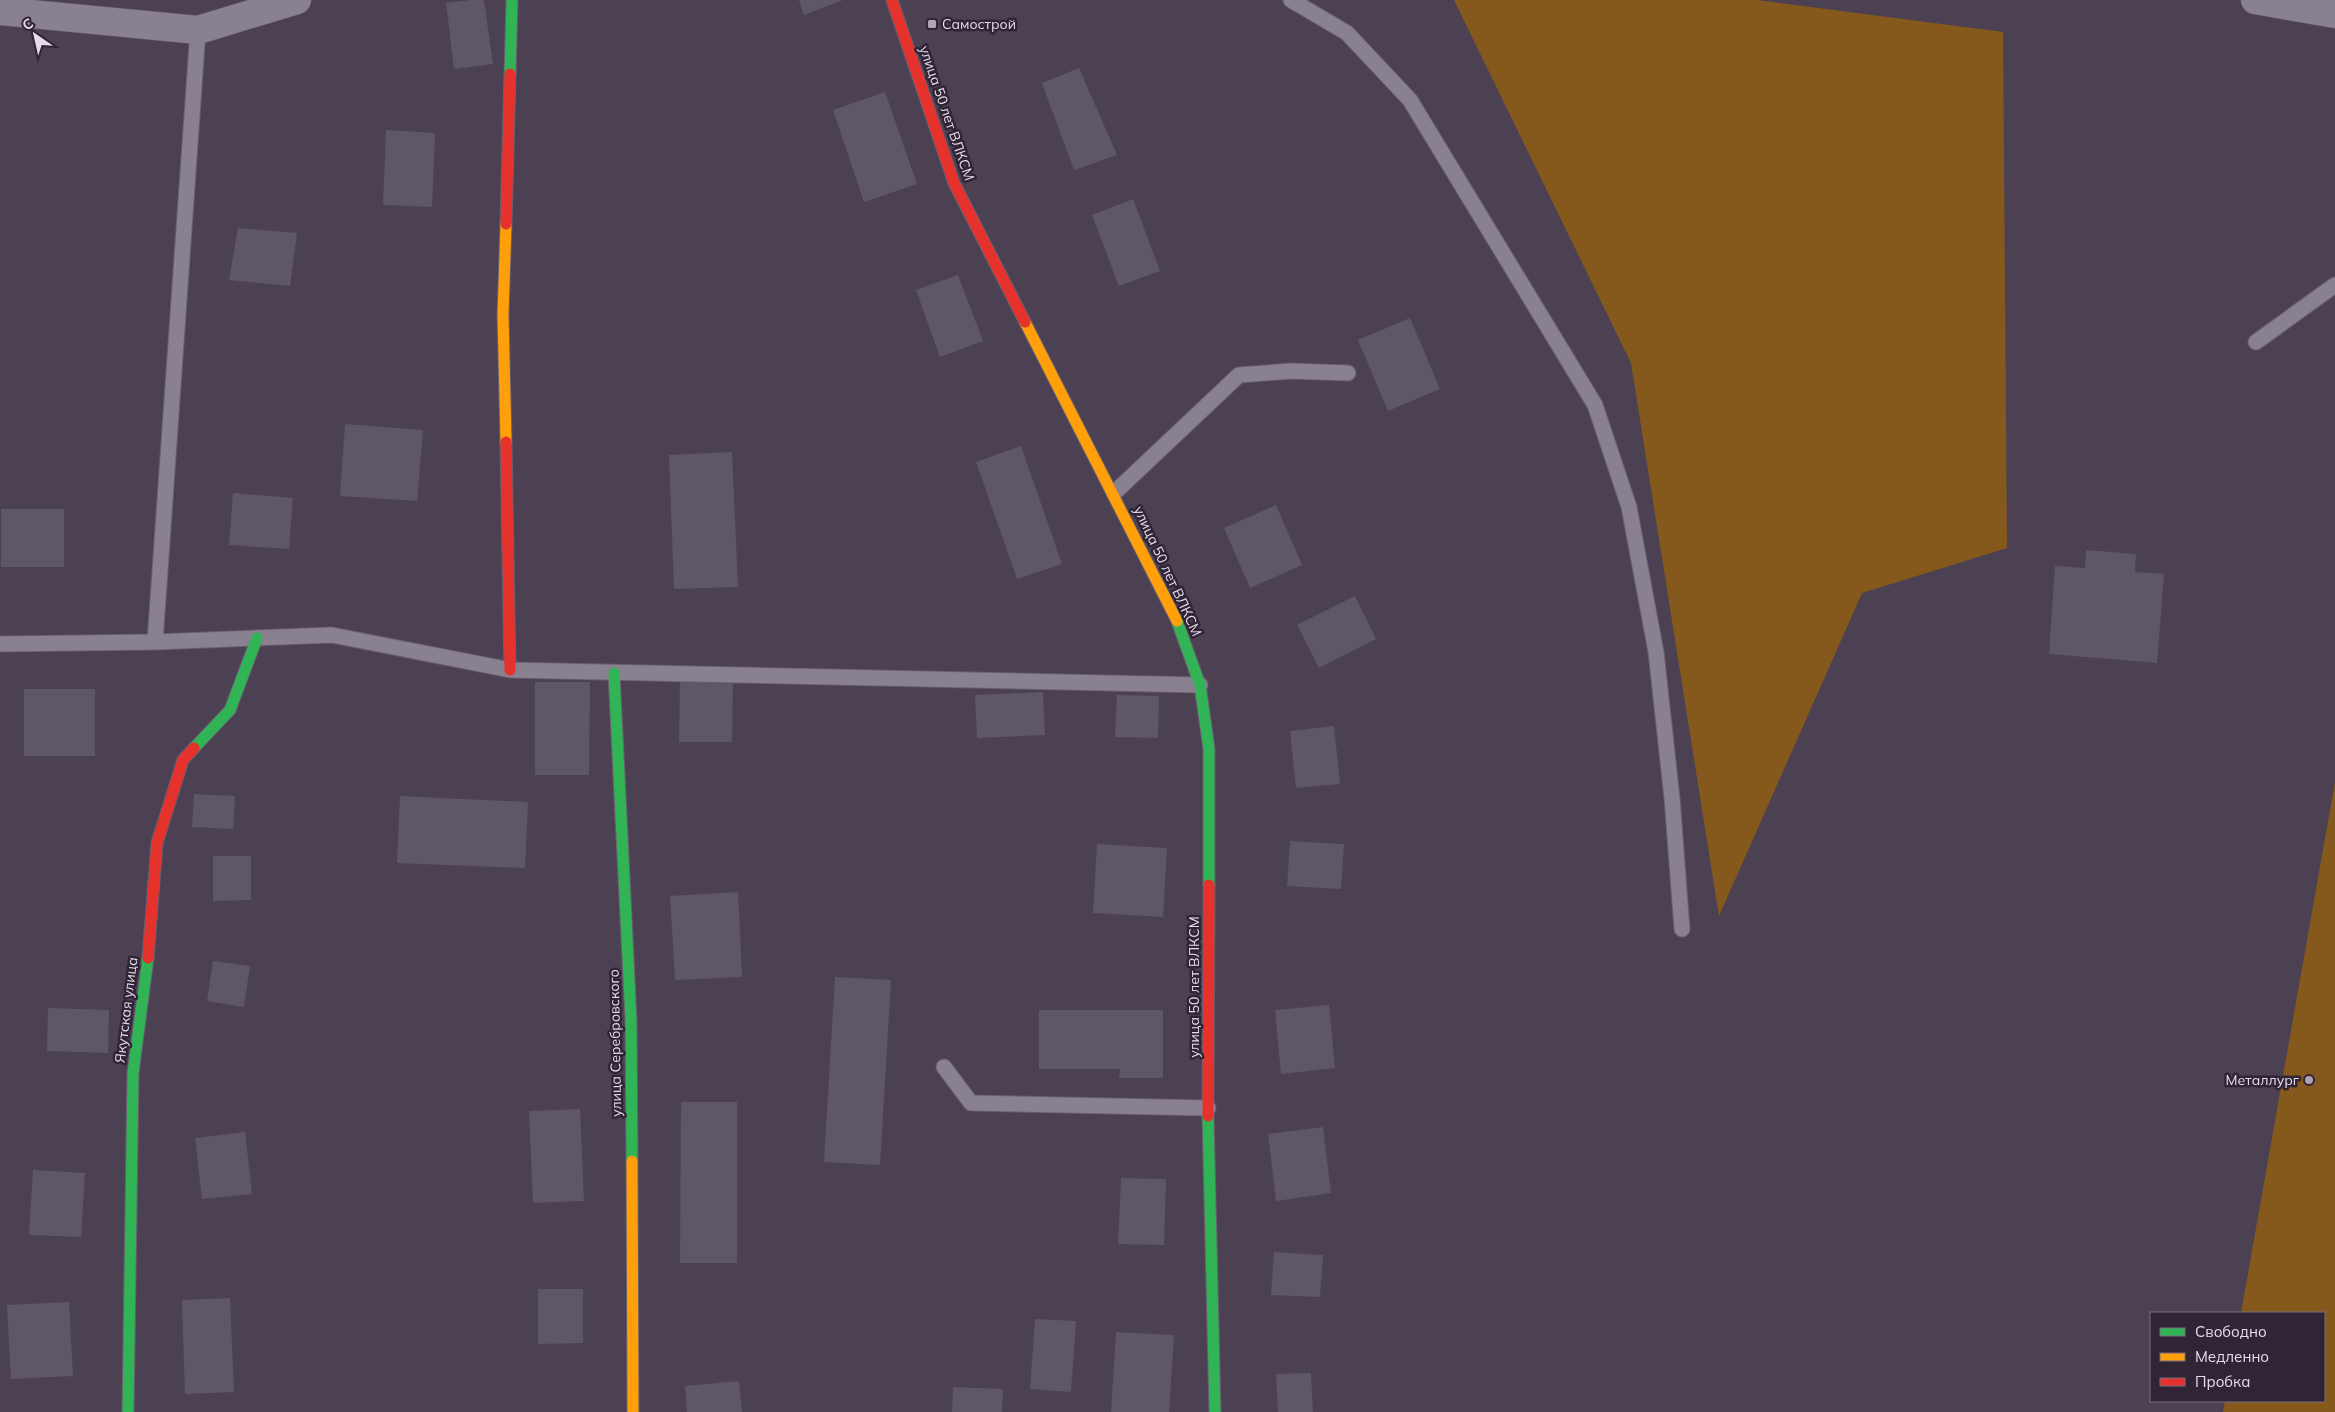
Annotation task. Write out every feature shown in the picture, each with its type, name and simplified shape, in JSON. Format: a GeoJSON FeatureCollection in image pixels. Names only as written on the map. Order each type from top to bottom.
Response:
{"type":"FeatureCollection","features":[{"type":"Feature","properties":{"kind":"street"},"geometry":{"type":"LineString","coordinates":[[0,11],[198,30],[297,0]]}},
{"type":"Feature","properties":{"kind":"street"},"geometry":{"type":"LineString","coordinates":[[510,670],[503,315],[512,0]]}},
{"type":"Feature","properties":{"kind":"street","name":"улица 50 лет ВЛКСМ"},"geometry":{"type":"LineString","coordinates":[[892,0],[954,183],[1114,493],[1179,624],[1200,685],[1209,749],[1208,1108],[1215,1412]]}},
{"type":"Feature","properties":{"kind":"street"},"geometry":{"type":"LineString","coordinates":[[2255,0],[2335,14]]}},
{"type":"Feature","properties":{"kind":"street","name":"Якутская улица"},"geometry":{"type":"LineString","coordinates":[[128,1412],[133,1073],[146,981],[157,843],[183,760],[230,710],[257,638]]}},
{"type":"Feature","properties":{"kind":"street","name":"улица Серебровского"},"geometry":{"type":"LineString","coordinates":[[614,673],[631,1020],[633,1412]]}},
{"type":"Feature","properties":{"kind":"lane"},"geometry":{"type":"LineString","coordinates":[[1291,0],[1347,33],[1410,100],[1595,405],[1629,507],[1656,652],[1672,798],[1682,929]]}},
{"type":"Feature","properties":{"kind":"lane"},"geometry":{"type":"LineString","coordinates":[[155,642],[198,30]]}},
{"type":"Feature","properties":{"kind":"lane"},"geometry":{"type":"LineString","coordinates":[[2256,342],[2335,285]]}},
{"type":"Feature","properties":{"kind":"lane"},"geometry":{"type":"LineString","coordinates":[[1114,493],[1239,375],[1291,372],[1348,372]]}},
{"type":"Feature","properties":{"kind":"lane"},"geometry":{"type":"LineString","coordinates":[[0,644],[155,642],[332,635],[510,670],[1200,685]]}},
{"type":"Feature","properties":{"kind":"lane"},"geometry":{"type":"LineString","coordinates":[[944,1067],[971,1103],[1208,1108]]}},
{"type":"Feature","properties":{"kind":"shaded area"},"geometry":{"type":"Polygon","coordinates":[[[1454,0],[1757,0],[2003,32],[2007,548],[1862,593],[1719,916],[1631,363],[1454,0]]]}},
{"type":"Feature","properties":{"kind":"shaded area","name":"Металлург"},"geometry":{"type":"Polygon","coordinates":[[[2335,782],[2335,1412],[2223,1412],[2225,1402],[2325,1402],[2325,1312],[2241,1312],[2335,782]]]}},
{"type":"Feature","properties":{"kind":"building"},"geometry":{"type":"Polygon","coordinates":[[[484,0],[493,64],[454,69],[446,3],[484,0]]]}},
{"type":"Feature","properties":{"kind":"building"},"geometry":{"type":"Polygon","coordinates":[[[799,0],[843,0],[804,15],[799,0]]]}},
{"type":"Feature","properties":{"kind":"building"},"geometry":{"type":"Polygon","coordinates":[[[1079,68],[1117,155],[1074,170],[1042,83],[1079,68]]]}},
{"type":"Feature","properties":{"kind":"building"},"geometry":{"type":"Polygon","coordinates":[[[885,92],[917,184],[864,202],[833,110],[885,92]]]}},
{"type":"Feature","properties":{"kind":"building"},"geometry":{"type":"Polygon","coordinates":[[[386,130],[435,133],[432,207],[383,205],[386,130]]]}},
{"type":"Feature","properties":{"kind":"building"},"geometry":{"type":"Polygon","coordinates":[[[1133,199],[1160,271],[1119,286],[1092,215],[1133,199]]]}},
{"type":"Feature","properties":{"kind":"building"},"geometry":{"type":"Polygon","coordinates":[[[238,228],[297,233],[290,286],[229,280],[238,228]]]}},
{"type":"Feature","properties":{"kind":"building"},"geometry":{"type":"Polygon","coordinates":[[[958,275],[983,341],[940,357],[916,290],[958,275]]]}},
{"type":"Feature","properties":{"kind":"building"},"geometry":{"type":"Polygon","coordinates":[[[1410,318],[1440,389],[1388,411],[1358,340],[1410,318]]]}},
{"type":"Feature","properties":{"kind":"building"},"geometry":{"type":"Polygon","coordinates":[[[345,424],[423,430],[417,501],[340,496],[345,424]]]}},
{"type":"Feature","properties":{"kind":"building"},"geometry":{"type":"Polygon","coordinates":[[[1021,446],[1062,564],[1017,579],[976,462],[1021,446]]]}},
{"type":"Feature","properties":{"kind":"building"},"geometry":{"type":"Polygon","coordinates":[[[732,452],[738,587],[674,589],[669,455],[732,452]]]}},
{"type":"Feature","properties":{"kind":"building"},"geometry":{"type":"Polygon","coordinates":[[[233,493],[293,498],[289,549],[229,545],[233,493]]]}},
{"type":"Feature","properties":{"kind":"building"},"geometry":{"type":"Polygon","coordinates":[[[1276,505],[1302,565],[1250,588],[1224,528],[1276,505]]]}},
{"type":"Feature","properties":{"kind":"building"},"geometry":{"type":"Polygon","coordinates":[[[1,509],[64,509],[64,567],[1,567],[1,509]]]}},
{"type":"Feature","properties":{"kind":"building"},"geometry":{"type":"Polygon","coordinates":[[[2086,550],[2136,554],[2135,572],[2164,574],[2157,663],[2049,654],[2055,566],[2085,568],[2086,550]]]}},
{"type":"Feature","properties":{"kind":"building"},"geometry":{"type":"Polygon","coordinates":[[[1355,596],[1376,639],[1319,668],[1297,625],[1355,596]]]}},
{"type":"Feature","properties":{"kind":"building"},"geometry":{"type":"Polygon","coordinates":[[[680,680],[733,682],[732,742],[679,742],[680,680]]]}},
{"type":"Feature","properties":{"kind":"building"},"geometry":{"type":"Polygon","coordinates":[[[535,682],[590,682],[589,775],[535,775],[535,682]]]}},
{"type":"Feature","properties":{"kind":"building"},"geometry":{"type":"Polygon","coordinates":[[[24,689],[95,689],[95,756],[24,756],[24,689]]]}},
{"type":"Feature","properties":{"kind":"building"},"geometry":{"type":"Polygon","coordinates":[[[1043,692],[1045,735],[977,738],[975,695],[1043,692]]]}},
{"type":"Feature","properties":{"kind":"building"},"geometry":{"type":"Polygon","coordinates":[[[1117,695],[1159,696],[1158,738],[1115,737],[1117,695]]]}},
{"type":"Feature","properties":{"kind":"building"},"geometry":{"type":"Polygon","coordinates":[[[1334,726],[1340,784],[1296,788],[1290,731],[1334,726]]]}},
{"type":"Feature","properties":{"kind":"building"},"geometry":{"type":"Polygon","coordinates":[[[194,794],[235,796],[233,829],[192,827],[194,794]]]}},
{"type":"Feature","properties":{"kind":"building"},"geometry":{"type":"Polygon","coordinates":[[[400,796],[528,802],[525,868],[397,863],[400,796]]]}},
{"type":"Feature","properties":{"kind":"building"},"geometry":{"type":"Polygon","coordinates":[[[1290,841],[1344,844],[1341,889],[1287,886],[1290,841]]]}},
{"type":"Feature","properties":{"kind":"building"},"geometry":{"type":"Polygon","coordinates":[[[1097,844],[1167,848],[1163,917],[1093,913],[1097,844]]]}},
{"type":"Feature","properties":{"kind":"building"},"geometry":{"type":"Polygon","coordinates":[[[213,856],[251,856],[251,900],[213,901],[213,856]]]}},
{"type":"Feature","properties":{"kind":"building"},"geometry":{"type":"Polygon","coordinates":[[[738,892],[742,977],[675,980],[670,896],[738,892]]]}},
{"type":"Feature","properties":{"kind":"building"},"geometry":{"type":"Polygon","coordinates":[[[213,961],[250,966],[244,1007],[207,1001],[213,961]]]}},
{"type":"Feature","properties":{"kind":"building"},"geometry":{"type":"Polygon","coordinates":[[[835,977],[891,980],[880,1165],[824,1162],[835,977]]]}},
{"type":"Feature","properties":{"kind":"building"},"geometry":{"type":"Polygon","coordinates":[[[1329,1005],[1335,1068],[1281,1074],[1275,1010],[1329,1005]]]}},
{"type":"Feature","properties":{"kind":"building"},"geometry":{"type":"Polygon","coordinates":[[[48,1008],[109,1010],[108,1053],[47,1051],[48,1008]]]}},
{"type":"Feature","properties":{"kind":"building"},"geometry":{"type":"Polygon","coordinates":[[[1039,1010],[1163,1010],[1163,1078],[1119,1078],[1120,1069],[1039,1069],[1039,1010]]]}},
{"type":"Feature","properties":{"kind":"building"},"geometry":{"type":"Polygon","coordinates":[[[681,1102],[737,1102],[737,1263],[680,1263],[681,1102]]]}},
{"type":"Feature","properties":{"kind":"building"},"geometry":{"type":"Polygon","coordinates":[[[580,1109],[584,1201],[533,1203],[529,1111],[580,1109]]]}},
{"type":"Feature","properties":{"kind":"building"},"geometry":{"type":"Polygon","coordinates":[[[1323,1127],[1331,1193],[1276,1201],[1268,1134],[1323,1127]]]}},
{"type":"Feature","properties":{"kind":"building"},"geometry":{"type":"Polygon","coordinates":[[[245,1132],[252,1194],[202,1199],[195,1138],[245,1132]]]}},
{"type":"Feature","properties":{"kind":"building"},"geometry":{"type":"Polygon","coordinates":[[[33,1170],[85,1173],[81,1237],[29,1235],[33,1170]]]}},
{"type":"Feature","properties":{"kind":"building"},"geometry":{"type":"Polygon","coordinates":[[[1121,1178],[1166,1179],[1164,1245],[1118,1244],[1121,1178]]]}},
{"type":"Feature","properties":{"kind":"building"},"geometry":{"type":"Polygon","coordinates":[[[1274,1252],[1323,1255],[1320,1297],[1271,1295],[1274,1252]]]}},
{"type":"Feature","properties":{"kind":"building"},"geometry":{"type":"Polygon","coordinates":[[[538,1289],[583,1289],[583,1343],[538,1344],[538,1289]]]}},
{"type":"Feature","properties":{"kind":"building"},"geometry":{"type":"Polygon","coordinates":[[[230,1298],[234,1392],[185,1394],[182,1300],[230,1298]]]}},
{"type":"Feature","properties":{"kind":"building"},"geometry":{"type":"Polygon","coordinates":[[[69,1302],[73,1376],[11,1379],[7,1305],[69,1302]]]}},
{"type":"Feature","properties":{"kind":"building"},"geometry":{"type":"Polygon","coordinates":[[[1035,1319],[1076,1321],[1071,1392],[1030,1389],[1035,1319]]]}},
{"type":"Feature","properties":{"kind":"building"},"geometry":{"type":"Polygon","coordinates":[[[1116,1332],[1174,1335],[1169,1412],[1111,1412],[1116,1332]]]}},
{"type":"Feature","properties":{"kind":"building"},"geometry":{"type":"Polygon","coordinates":[[[1311,1373],[1313,1412],[1278,1412],[1276,1374],[1311,1373]]]}},
{"type":"Feature","properties":{"kind":"building"},"geometry":{"type":"Polygon","coordinates":[[[739,1381],[742,1412],[687,1412],[685,1386],[739,1381]]]}},
{"type":"Feature","properties":{"kind":"building"},"geometry":{"type":"Polygon","coordinates":[[[953,1387],[1003,1389],[1002,1412],[952,1412],[953,1387]]]}},
{"type":"Feature","properties":{"kind":"traffic: fast"},"geometry":{"type":"LineString","coordinates":[[510,74],[512,0]]}},
{"type":"Feature","properties":{"kind":"traffic: fast"},"geometry":{"type":"LineString","coordinates":[[1177,621],[1200,685],[1209,749],[1209,885]]}},
{"type":"Feature","properties":{"kind":"traffic: fast"},"geometry":{"type":"LineString","coordinates":[[194,748],[230,710],[257,638]]}},
{"type":"Feature","properties":{"kind":"traffic: fast"},"geometry":{"type":"LineString","coordinates":[[614,673],[631,1020],[632,1161]]}},
{"type":"Feature","properties":{"kind":"traffic: fast"},"geometry":{"type":"LineString","coordinates":[[128,1412],[133,1073],[148,958]]}},
{"type":"Feature","properties":{"kind":"traffic: fast"},"geometry":{"type":"LineString","coordinates":[[1208,1116],[1215,1412]]}},
{"type":"Feature","properties":{"kind":"traffic: slow"},"geometry":{"type":"LineString","coordinates":[[506,224],[503,315],[506,442]]}},
{"type":"Feature","properties":{"kind":"traffic: slow"},"geometry":{"type":"LineString","coordinates":[[1025,322],[1177,621]]}},
{"type":"Feature","properties":{"kind":"traffic: slow"},"geometry":{"type":"LineString","coordinates":[[632,1161],[633,1412]]}},
{"type":"Feature","properties":{"kind":"traffic: jam"},"geometry":{"type":"LineString","coordinates":[[892,0],[954,183],[1025,322]]}},
{"type":"Feature","properties":{"kind":"traffic: jam"},"geometry":{"type":"LineString","coordinates":[[506,224],[510,74]]}},
{"type":"Feature","properties":{"kind":"traffic: jam"},"geometry":{"type":"LineString","coordinates":[[506,442],[510,670]]}},
{"type":"Feature","properties":{"kind":"traffic: jam"},"geometry":{"type":"LineString","coordinates":[[148,958],[157,843],[183,760],[194,748]]}},
{"type":"Feature","properties":{"kind":"traffic: jam"},"geometry":{"type":"LineString","coordinates":[[1208,1116],[1209,885]]}},
{"type":"Feature","properties":{"kind":"place","name":"Самострой"},"geometry":{"type":"Point","coordinates":[932,24]}},
{"type":"Feature","properties":{"kind":"place","name":"Металлург"},"geometry":{"type":"Point","coordinates":[2309,1080]}}]}
